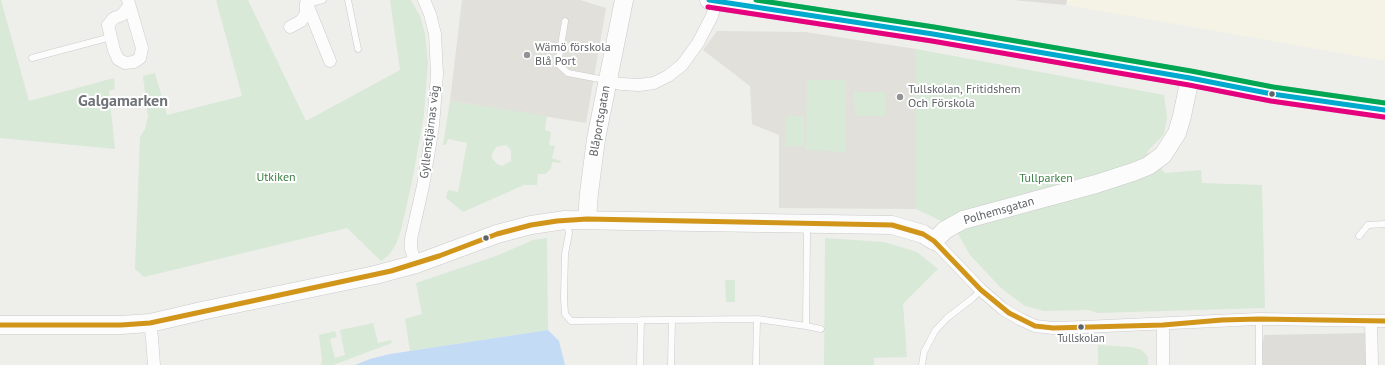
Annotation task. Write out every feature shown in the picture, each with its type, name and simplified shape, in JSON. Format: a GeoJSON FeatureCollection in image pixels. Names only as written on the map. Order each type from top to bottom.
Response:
{"type":"FeatureCollection","features":[{"type":"Feature","properties":{"kind":"street","name":"Gyllenstjärnas väg"},"geometry":{"type":"LineString","coordinates":[[416,264],[410,249],[410,239],[423,186],[433,126],[437,74],[435,34],[430,14],[424,0]]}},
{"type":"Feature","properties":{"kind":"street","name":"Blåportsgatan"},"geometry":{"type":"LineString","coordinates":[[587,219],[592,165],[607,81],[624,0]]}},
{"type":"Feature","properties":{"kind":"street"},"geometry":{"type":"LineString","coordinates":[[607,81],[621,84],[639,85],[654,83],[668,76],[682,64],[698,43],[712,16],[713,0],[933,34],[1190,78],[1272,94],[1385,110]]}},
{"type":"Feature","properties":{"kind":"street"},"geometry":{"type":"LineString","coordinates":[[290,28],[300,21],[306,14],[306,2]]}},
{"type":"Feature","properties":{"kind":"street"},"geometry":{"type":"LineString","coordinates":[[306,2],[330,61]]}},
{"type":"Feature","properties":{"kind":"street"},"geometry":{"type":"LineString","coordinates":[[129,3],[142,48],[140,58],[134,62],[125,63],[118,59],[108,25],[114,18],[122,15],[129,3]]}},
{"type":"Feature","properties":{"kind":"street","name":"Polhemsgatan"},"geometry":{"type":"LineString","coordinates":[[934,241],[945,230],[963,220],[1096,184],[1148,166],[1162,155],[1177,134],[1190,78]]}},
{"type":"Feature","properties":{"kind":"street"},"geometry":{"type":"LineString","coordinates":[[0,325],[121,325],[150,323],[375,275],[416,264],[497,234],[531,225],[565,220],[587,219],[892,225],[923,234],[934,241],[982,290],[1009,313],[1035,326],[1053,328],[1163,325],[1222,320],[1385,321]]}},
{"type":"Feature","properties":{"kind":"street"},"geometry":{"type":"LineString","coordinates":[[1371,321],[1372,365]]}},
{"type":"Feature","properties":{"kind":"street"},"geometry":{"type":"LineString","coordinates":[[150,323],[154,365]]}},
{"type":"Feature","properties":{"kind":"street"},"geometry":{"type":"LineString","coordinates":[[1163,325],[1163,365]]}},
{"type":"Feature","properties":{"kind":"lane"},"geometry":{"type":"LineString","coordinates":[[306,2],[323,0]]}},
{"type":"Feature","properties":{"kind":"lane"},"geometry":{"type":"LineString","coordinates":[[348,0],[358,49]]}},
{"type":"Feature","properties":{"kind":"lane"},"geometry":{"type":"LineString","coordinates":[[565,21],[558,64],[568,73],[607,81]]}},
{"type":"Feature","properties":{"kind":"lane"},"geometry":{"type":"LineString","coordinates":[[32,58],[111,37]]}},
{"type":"Feature","properties":{"kind":"lane"},"geometry":{"type":"LineString","coordinates":[[565,220],[569,233],[565,254],[564,298],[565,314],[571,321],[757,319],[821,329]]}},
{"type":"Feature","properties":{"kind":"lane"},"geometry":{"type":"LineString","coordinates":[[804,224],[807,234],[806,326]]}},
{"type":"Feature","properties":{"kind":"lane"},"geometry":{"type":"LineString","coordinates":[[1359,236],[1368,225],[1385,224]]}},
{"type":"Feature","properties":{"kind":"lane"},"geometry":{"type":"LineString","coordinates":[[922,365],[924,352],[935,332],[947,318],[982,290]]}},
{"type":"Feature","properties":{"kind":"lane"},"geometry":{"type":"LineString","coordinates":[[756,365],[757,319]]}},
{"type":"Feature","properties":{"kind":"lane"},"geometry":{"type":"LineString","coordinates":[[640,365],[641,320]]}},
{"type":"Feature","properties":{"kind":"lane"},"geometry":{"type":"LineString","coordinates":[[671,365],[672,320]]}},
{"type":"Feature","properties":{"kind":"lane"},"geometry":{"type":"LineString","coordinates":[[1259,320],[1259,365]]}},
{"type":"Feature","properties":{"kind":"shaded area","name":"Wämö förskola Blå Port"},"geometry":{"type":"Polygon","coordinates":[[[462,0],[580,0],[606,8],[586,123],[450,101],[462,0]]]}},
{"type":"Feature","properties":{"kind":"shaded area"},"geometry":{"type":"Polygon","coordinates":[[[1013,0],[1067,0],[1066,5],[1013,0]]]}},
{"type":"Feature","properties":{"kind":"shaded area"},"geometry":{"type":"Polygon","coordinates":[[[1067,0],[1385,0],[1385,61],[1066,5],[1067,0]]]}},
{"type":"Feature","properties":{"kind":"shaded area"},"geometry":{"type":"Polygon","coordinates":[[[717,31],[805,32],[916,49],[916,209],[779,208],[779,135],[752,124],[750,86],[703,50],[717,31]]]}},
{"type":"Feature","properties":{"kind":"shaded area"},"geometry":{"type":"Polygon","coordinates":[[[1367,333],[1368,365],[1263,365],[1262,346],[1264,335],[1367,333]]]}},
{"type":"Feature","properties":{"kind":"green space"},"geometry":{"type":"Polygon","coordinates":[[[0,0],[29,101],[114,78],[115,89],[109,91],[115,149],[0,138],[0,0]]]}},
{"type":"Feature","properties":{"kind":"green space","name":"Utkiken"},"geometry":{"type":"Polygon","coordinates":[[[216,0],[248,0],[306,121],[400,70],[390,0],[411,0],[420,16],[425,34],[428,63],[424,115],[412,182],[401,230],[396,244],[389,255],[381,261],[347,228],[144,277],[135,269],[140,137],[145,129],[148,116],[143,76],[155,73],[167,115],[242,96],[216,0]]]}},
{"type":"Feature","properties":{"kind":"green space","name":"Tullparken"},"geometry":{"type":"Polygon","coordinates":[[[916,49],[1164,95],[1167,118],[1164,134],[1147,152],[1165,173],[1201,170],[1202,183],[1262,185],[1265,308],[1097,313],[1089,310],[1044,311],[1025,306],[1001,288],[970,255],[954,227],[916,209],[916,49]]]}},
{"type":"Feature","properties":{"kind":"green space"},"geometry":{"type":"Polygon","coordinates":[[[807,80],[846,80],[845,152],[806,150],[807,80]]]}},
{"type":"Feature","properties":{"kind":"green space"},"geometry":{"type":"Polygon","coordinates":[[[854,92],[885,92],[885,116],[855,116],[854,92]]]}},
{"type":"Feature","properties":{"kind":"green space"},"geometry":{"type":"Polygon","coordinates":[[[450,101],[547,116],[545,130],[551,132],[549,145],[555,146],[552,158],[561,161],[560,163],[552,162],[551,169],[545,174],[538,174],[537,185],[524,185],[463,212],[446,198],[448,190],[458,192],[467,143],[448,139],[446,145],[443,145],[450,101]],[[506,145],[496,147],[492,154],[492,158],[497,164],[502,166],[511,161],[511,150],[506,145]]]}},
{"type":"Feature","properties":{"kind":"green space"},"geometry":{"type":"Polygon","coordinates":[[[786,116],[804,116],[804,146],[786,146],[786,116]]]}},
{"type":"Feature","properties":{"kind":"green space"},"geometry":{"type":"Polygon","coordinates":[[[547,238],[548,330],[410,351],[405,319],[422,314],[416,283],[496,256],[533,240],[547,238]]]}},
{"type":"Feature","properties":{"kind":"green space"},"geometry":{"type":"Polygon","coordinates":[[[825,238],[884,242],[917,252],[938,269],[903,304],[907,357],[874,358],[874,365],[824,365],[825,238]]]}},
{"type":"Feature","properties":{"kind":"green space"},"geometry":{"type":"Polygon","coordinates":[[[725,280],[735,280],[735,302],[726,302],[725,280]]]}},
{"type":"Feature","properties":{"kind":"green space"},"geometry":{"type":"Polygon","coordinates":[[[373,323],[378,343],[391,340],[392,343],[333,365],[321,365],[322,360],[319,335],[335,331],[337,337],[330,339],[335,358],[345,355],[340,330],[373,323]]]}},
{"type":"Feature","properties":{"kind":"green space"},"geometry":{"type":"Polygon","coordinates":[[[1098,345],[1131,347],[1142,350],[1148,357],[1148,365],[1098,365],[1098,345]]]}},
{"type":"Feature","properties":{"kind":"water"},"geometry":{"type":"Polygon","coordinates":[[[548,330],[559,341],[565,365],[355,365],[370,359],[390,354],[548,330]]]}},
{"type":"Feature","properties":{"kind":"transit line"},"geometry":{"type":"LineString","coordinates":[[709,0],[933,34],[1190,78],[1272,94],[1385,110]]}},
{"type":"Feature","properties":{"kind":"transit line"},"geometry":{"type":"LineString","coordinates":[[756,0],[934,27],[1191,71],[1273,87],[1385,103]]}},
{"type":"Feature","properties":{"kind":"transit line"},"geometry":{"type":"LineString","coordinates":[[708,7],[932,41],[1189,85],[1271,101],[1384,117]]}},
{"type":"Feature","properties":{"kind":"transit line"},"geometry":{"type":"LineString","coordinates":[[0,325],[121,325],[150,323],[391,271],[439,256],[497,234],[531,225],[557,221],[587,219],[892,225],[923,234],[934,241],[981,290],[1009,313],[1035,326],[1053,328],[1163,325],[1222,320],[1259,319],[1385,321]]}},
{"type":"Feature","properties":{"kind":"place","name":"Wämö förskola Blå Port"},"geometry":{"type":"Point","coordinates":[527,55]}},
{"type":"Feature","properties":{"kind":"place","name":"Tullskolan, Fritidshem Och Förskola"},"geometry":{"type":"Point","coordinates":[900,97]}},
{"type":"Feature","properties":{"kind":"place","name":"Tullskolan"},"geometry":{"type":"Point","coordinates":[1081,327]}},
{"type":"Feature","properties":{"kind":"district","name":"Galgamarken"},"geometry":{"type":"Point","coordinates":[123,101]}}]}
